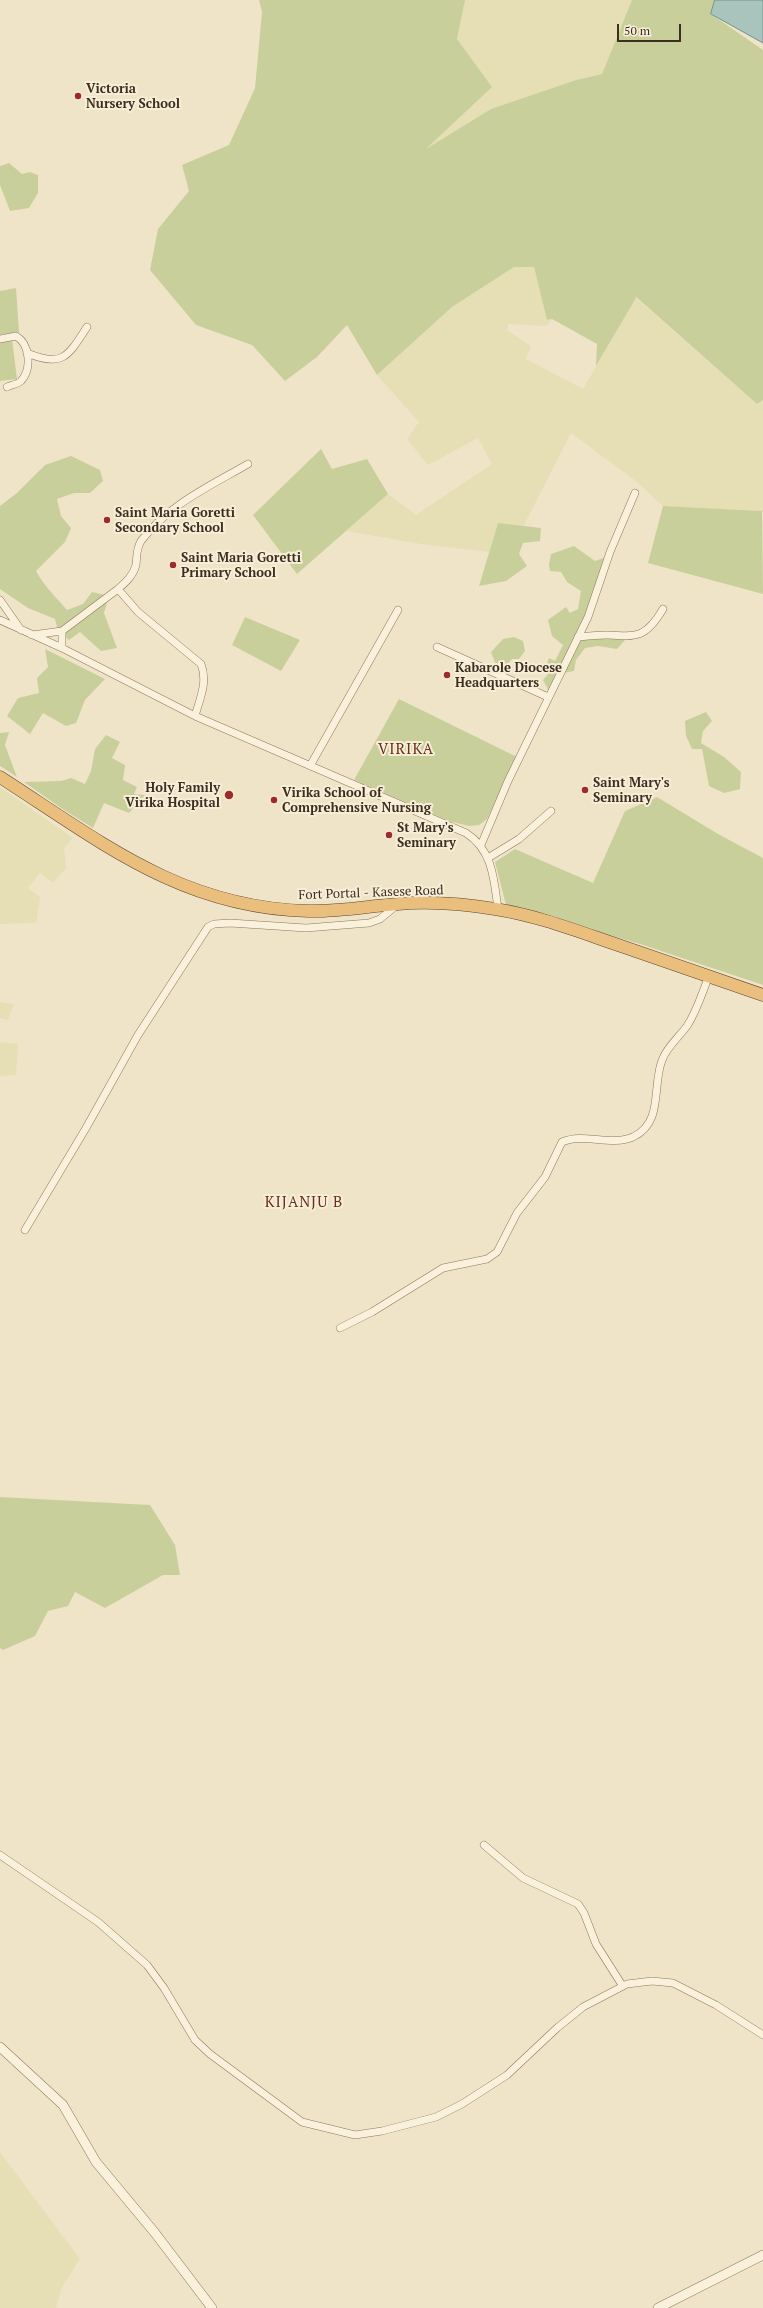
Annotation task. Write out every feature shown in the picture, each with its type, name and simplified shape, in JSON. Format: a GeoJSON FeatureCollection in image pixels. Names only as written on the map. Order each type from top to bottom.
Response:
{"type":"FeatureCollection","features":[{"type":"Feature","properties":{"kind":"highway","name":"Fort Portal - Kasese Road"},"geometry":{"type":"LineString","coordinates":[[0,777],[100,844],[156,874],[215,898],[251,907],[310,911],[337,911],[399,904],[450,904],[498,909],[550,921],[763,995]]}},
{"type":"Feature","properties":{"kind":"street"},"geometry":{"type":"LineString","coordinates":[[27,353],[44,360],[53,361],[63,357],[72,350],[87,327]]}},
{"type":"Feature","properties":{"kind":"street"},"geometry":{"type":"LineString","coordinates":[[0,339],[16,336],[24,343],[27,353],[25,375],[20,382],[7,387]]}},
{"type":"Feature","properties":{"kind":"street"},"geometry":{"type":"LineString","coordinates":[[32,635],[62,631],[118,589],[132,575],[140,544],[152,530],[173,510],[201,490],[248,464]]}},
{"type":"Feature","properties":{"kind":"street"},"geometry":{"type":"LineString","coordinates":[[481,845],[508,781],[578,638],[635,493]]}},
{"type":"Feature","properties":{"kind":"street"},"geometry":{"type":"LineString","coordinates":[[118,589],[138,612],[201,664],[205,682],[195,716]]}},
{"type":"Feature","properties":{"kind":"street"},"geometry":{"type":"LineString","coordinates":[[0,600],[21,630]]}},
{"type":"Feature","properties":{"kind":"street"},"geometry":{"type":"LineString","coordinates":[[578,638],[600,635],[632,637],[641,634],[651,625],[663,609]]}},
{"type":"Feature","properties":{"kind":"street"},"geometry":{"type":"LineString","coordinates":[[310,766],[398,610]]}},
{"type":"Feature","properties":{"kind":"street"},"geometry":{"type":"LineString","coordinates":[[0,620],[62,648],[195,716],[466,833],[481,845],[488,858],[498,909]]}},
{"type":"Feature","properties":{"kind":"street"},"geometry":{"type":"LineString","coordinates":[[62,631],[62,648]]}},
{"type":"Feature","properties":{"kind":"street"},"geometry":{"type":"LineString","coordinates":[[437,647],[548,697]]}},
{"type":"Feature","properties":{"kind":"street"},"geometry":{"type":"LineString","coordinates":[[488,858],[519,839],[551,811]]}},
{"type":"Feature","properties":{"kind":"street"},"geometry":{"type":"LineString","coordinates":[[25,1230],[86,1128],[138,1035],[208,927],[214,924],[230,923],[306,928],[369,923],[380,919],[399,904]]}},
{"type":"Feature","properties":{"kind":"street"},"geometry":{"type":"LineString","coordinates":[[340,1328],[372,1312],[444,1268],[487,1259],[497,1252],[518,1213],[545,1177],[562,1142],[569,1138],[611,1141],[623,1140],[634,1136],[642,1130],[655,1110],[660,1067],[663,1057],[693,1016],[709,976]]}},
{"type":"Feature","properties":{"kind":"street"},"geometry":{"type":"LineString","coordinates":[[484,1845],[523,1878],[578,1904],[584,1913],[596,1944],[622,1986]]}},
{"type":"Feature","properties":{"kind":"street"},"geometry":{"type":"LineString","coordinates":[[0,1855],[98,1922],[147,1965],[164,1988],[195,2040],[210,2054],[302,2122],[355,2135],[382,2131],[436,2117],[462,2104],[507,2075],[557,2028],[583,2007],[622,1986],[652,1981],[673,1983],[716,2005],[763,2035]]}},
{"type":"Feature","properties":{"kind":"street"},"geometry":{"type":"LineString","coordinates":[[0,2047],[63,2105],[96,2162],[155,2233],[212,2308]]}},
{"type":"Feature","properties":{"kind":"street"},"geometry":{"type":"LineString","coordinates":[[658,2308],[763,2256]]}},
{"type":"Feature","properties":{"kind":"shaded area"},"geometry":{"type":"Polygon","coordinates":[[[465,0],[632,0],[602,74],[576,80],[491,109],[424,151],[492,87],[457,39],[465,0]]]}},
{"type":"Feature","properties":{"kind":"shaded area"},"geometry":{"type":"Polygon","coordinates":[[[514,267],[534,267],[547,320],[552,319],[547,326],[509,324],[507,330],[531,346],[526,359],[583,389],[636,298],[757,404],[763,400],[763,513],[762,511],[663,506],[637,482],[571,433],[523,527],[498,523],[489,552],[421,544],[346,531],[388,494],[416,515],[492,464],[478,438],[428,465],[407,439],[419,422],[377,375],[452,307],[514,267]]]}},
{"type":"Feature","properties":{"kind":"shaded area"},"geometry":{"type":"Polygon","coordinates":[[[0,787],[73,838],[64,848],[66,868],[53,883],[40,873],[28,888],[40,897],[36,923],[0,924],[0,787]]]}},
{"type":"Feature","properties":{"kind":"shaded area"},"geometry":{"type":"Polygon","coordinates":[[[0,1002],[14,1004],[8,1020],[0,1018],[0,1002]]]}},
{"type":"Feature","properties":{"kind":"shaded area"},"geometry":{"type":"Polygon","coordinates":[[[0,1042],[18,1044],[16,1075],[0,1076],[0,1042]]]}},
{"type":"Feature","properties":{"kind":"shaded area"},"geometry":{"type":"Polygon","coordinates":[[[0,2152],[80,2259],[62,2287],[56,2308],[0,2308],[0,2152]]]}},
{"type":"Feature","properties":{"kind":"green space"},"geometry":{"type":"Polygon","coordinates":[[[259,0],[465,0],[457,39],[492,87],[426,149],[491,109],[576,80],[602,74],[632,0],[715,0],[711,14],[763,50],[763,400],[757,404],[635,296],[636,298],[596,366],[597,344],[552,319],[547,320],[534,267],[514,267],[452,307],[377,375],[347,325],[317,357],[285,381],[252,345],[196,325],[150,270],[158,229],[189,191],[182,165],[229,145],[255,88],[262,12],[259,0]]]}},
{"type":"Feature","properties":{"kind":"green space"},"geometry":{"type":"Polygon","coordinates":[[[9,163],[22,174],[30,172],[38,175],[38,193],[29,208],[10,211],[0,185],[0,166],[9,163]]]}},
{"type":"Feature","properties":{"kind":"green space"},"geometry":{"type":"Polygon","coordinates":[[[16,288],[19,332],[0,335],[0,291],[16,288]]]}},
{"type":"Feature","properties":{"kind":"green space"},"geometry":{"type":"Polygon","coordinates":[[[12,339],[17,379],[0,381],[0,341],[12,339]]]}},
{"type":"Feature","properties":{"kind":"green space"},"geometry":{"type":"Polygon","coordinates":[[[321,449],[332,469],[367,459],[388,494],[297,574],[253,515],[321,449]]]}},
{"type":"Feature","properties":{"kind":"green space"},"geometry":{"type":"Polygon","coordinates":[[[71,456],[100,470],[103,481],[90,493],[74,493],[57,499],[61,516],[71,528],[65,542],[36,571],[46,587],[67,610],[83,604],[92,592],[109,596],[104,613],[117,648],[101,651],[80,632],[69,640],[58,631],[55,619],[28,608],[0,589],[0,506],[17,493],[45,465],[71,456]]]}},
{"type":"Feature","properties":{"kind":"green space"},"geometry":{"type":"Polygon","coordinates":[[[663,506],[762,511],[763,594],[648,563],[663,506]]]}},
{"type":"Feature","properties":{"kind":"green space"},"geometry":{"type":"Polygon","coordinates":[[[498,523],[541,528],[540,541],[523,543],[519,554],[527,566],[506,581],[479,586],[498,523]]]}},
{"type":"Feature","properties":{"kind":"green space"},"geometry":{"type":"Polygon","coordinates":[[[574,546],[595,561],[606,557],[585,618],[549,691],[543,680],[548,674],[546,666],[549,658],[555,661],[563,645],[552,636],[548,620],[566,607],[570,613],[578,609],[581,591],[567,582],[561,572],[550,571],[549,565],[551,554],[574,546]]]}},
{"type":"Feature","properties":{"kind":"green space"},"geometry":{"type":"Polygon","coordinates":[[[245,617],[300,640],[281,671],[232,645],[245,617]]]}},
{"type":"Feature","properties":{"kind":"green space"},"geometry":{"type":"Polygon","coordinates":[[[514,637],[523,641],[525,651],[519,659],[512,659],[505,667],[496,665],[491,652],[503,639],[514,637]]]}},
{"type":"Feature","properties":{"kind":"green space"},"geometry":{"type":"Polygon","coordinates":[[[611,638],[625,640],[617,649],[598,646],[585,648],[576,660],[574,671],[563,673],[580,640],[611,638]]]}},
{"type":"Feature","properties":{"kind":"green space"},"geometry":{"type":"Polygon","coordinates":[[[45,649],[105,679],[85,700],[76,723],[66,726],[43,713],[30,734],[7,716],[18,698],[39,693],[37,678],[48,667],[45,649]]]}},
{"type":"Feature","properties":{"kind":"green space"},"geometry":{"type":"Polygon","coordinates":[[[399,699],[517,757],[487,819],[479,825],[469,826],[449,821],[354,780],[399,699]]]}},
{"type":"Feature","properties":{"kind":"green space"},"geometry":{"type":"Polygon","coordinates":[[[706,712],[712,721],[703,731],[701,743],[724,757],[741,772],[740,789],[724,793],[709,786],[702,749],[692,749],[686,736],[685,721],[706,712]]]}},
{"type":"Feature","properties":{"kind":"green space"},"geometry":{"type":"Polygon","coordinates":[[[9,732],[5,745],[17,777],[0,766],[0,733],[9,732]]]}},
{"type":"Feature","properties":{"kind":"green space"},"geometry":{"type":"Polygon","coordinates":[[[106,735],[120,742],[112,758],[125,765],[123,780],[137,787],[134,794],[145,795],[129,813],[104,803],[93,828],[24,782],[61,781],[71,778],[85,784],[91,771],[95,749],[106,735]]]}},
{"type":"Feature","properties":{"kind":"green space"},"geometry":{"type":"Polygon","coordinates":[[[657,797],[718,834],[763,858],[763,985],[640,944],[506,905],[495,862],[515,849],[593,883],[625,811],[657,797]]]}},
{"type":"Feature","properties":{"kind":"green space"},"geometry":{"type":"Polygon","coordinates":[[[0,1497],[150,1505],[175,1545],[180,1575],[163,1575],[105,1608],[75,1592],[68,1606],[48,1611],[35,1636],[3,1650],[0,1648],[0,1497]]]}},
{"type":"Feature","properties":{"kind":"water"},"geometry":{"type":"Polygon","coordinates":[[[715,0],[763,0],[763,43],[711,14],[715,0]]]}},
{"type":"Feature","properties":{"kind":"place","name":"Victoria Nursery School"},"geometry":{"type":"Point","coordinates":[78,96]}},
{"type":"Feature","properties":{"kind":"place","name":"Saint Maria Goretti Secondary School"},"geometry":{"type":"Point","coordinates":[107,520]}},
{"type":"Feature","properties":{"kind":"place","name":"Saint Maria Goretti Primary School"},"geometry":{"type":"Point","coordinates":[173,565]}},
{"type":"Feature","properties":{"kind":"place","name":"Kabarole Diocese Headquarters"},"geometry":{"type":"Point","coordinates":[447,675]}},
{"type":"Feature","properties":{"kind":"place","name":"Saint Mary's Seminary"},"geometry":{"type":"Point","coordinates":[585,790]}},
{"type":"Feature","properties":{"kind":"place","name":"Holy Family Virika Hospital"},"geometry":{"type":"Point","coordinates":[229,795]}},
{"type":"Feature","properties":{"kind":"place","name":"Virika School of Comprehensive Nursing"},"geometry":{"type":"Point","coordinates":[274,800]}},
{"type":"Feature","properties":{"kind":"place","name":"St Mary's Seminary"},"geometry":{"type":"Point","coordinates":[389,835]}},
{"type":"Feature","properties":{"kind":"district","name":"VIRIKA"},"geometry":{"type":"Point","coordinates":[406,750]}},
{"type":"Feature","properties":{"kind":"district","name":"KIJANJU B"},"geometry":{"type":"Point","coordinates":[304,1203]}}]}
